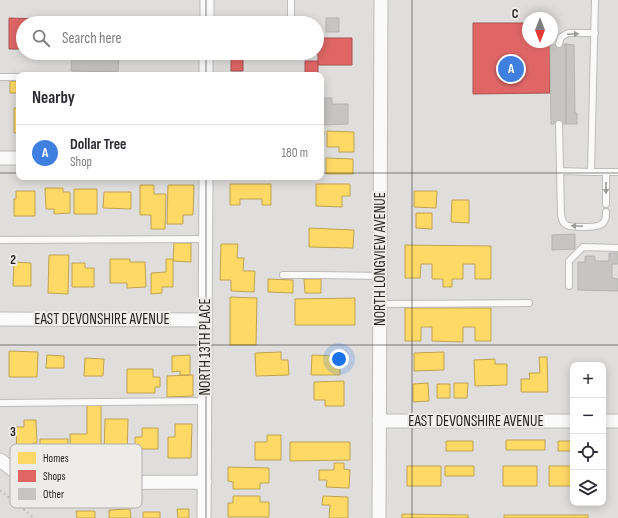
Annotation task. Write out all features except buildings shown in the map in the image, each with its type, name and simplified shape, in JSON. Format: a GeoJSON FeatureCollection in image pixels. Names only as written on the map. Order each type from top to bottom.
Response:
{"type":"FeatureCollection","features":[{"type":"Feature","properties":{"kind":"street"},"geometry":{"type":"LineString","coordinates":[[207,0],[207,16]]}},
{"type":"Feature","properties":{"kind":"street","name":"NORTH LONGVIEW AVENUE"},"geometry":{"type":"LineString","coordinates":[[379,518],[381,0]]}},
{"type":"Feature","properties":{"kind":"street"},"geometry":{"type":"LineString","coordinates":[[206,60],[206,72]]}},
{"type":"Feature","properties":{"kind":"street"},"geometry":{"type":"LineString","coordinates":[[0,158],[16,158]]}},
{"type":"Feature","properties":{"kind":"street","name":"NORTH 13TH PLACE"},"geometry":{"type":"LineString","coordinates":[[204,518],[206,180]]}},
{"type":"Feature","properties":{"kind":"street","name":"EAST DEVONSHIRE AVENUE"},"geometry":{"type":"LineString","coordinates":[[0,319],[205,320]]}},
{"type":"Feature","properties":{"kind":"street","name":"EAST DEVONSHIRE AVENUE"},"geometry":{"type":"LineString","coordinates":[[379,421],[570,421]]}},
{"type":"Feature","properties":{"kind":"street"},"geometry":{"type":"LineString","coordinates":[[606,421],[618,421]]}},
{"type":"Feature","properties":{"kind":"street"},"geometry":{"type":"LineString","coordinates":[[0,460],[10,468]]}},
{"type":"Feature","properties":{"kind":"street"},"geometry":{"type":"LineString","coordinates":[[142,482],[205,482]]}},
{"type":"Feature","properties":{"kind":"lane"},"geometry":{"type":"LineString","coordinates":[[291,0],[291,16]]}},
{"type":"Feature","properties":{"kind":"lane"},"geometry":{"type":"LineString","coordinates":[[591,172],[595,0]]}},
{"type":"Feature","properties":{"kind":"lane"},"geometry":{"type":"LineString","coordinates":[[559,44],[561,37],[564,34],[595,33]]}},
{"type":"Feature","properties":{"kind":"lane"},"geometry":{"type":"LineString","coordinates":[[0,77],[16,77]]}},
{"type":"Feature","properties":{"kind":"lane"},"geometry":{"type":"LineString","coordinates":[[559,124],[562,221],[569,226],[597,226],[603,224],[606,220],[606,212]]}},
{"type":"Feature","properties":{"kind":"lane"},"geometry":{"type":"LineString","coordinates":[[560,171],[606,173],[618,172]]}},
{"type":"Feature","properties":{"kind":"lane"},"geometry":{"type":"LineString","coordinates":[[606,173],[606,204]]}},
{"type":"Feature","properties":{"kind":"lane"},"geometry":{"type":"LineString","coordinates":[[0,240],[206,239]]}},
{"type":"Feature","properties":{"kind":"lane"},"geometry":{"type":"LineString","coordinates":[[569,286],[569,262],[583,247],[618,248]]}},
{"type":"Feature","properties":{"kind":"lane"},"geometry":{"type":"LineString","coordinates":[[283,275],[380,276]]}},
{"type":"Feature","properties":{"kind":"lane"},"geometry":{"type":"LineString","coordinates":[[380,304],[530,303]]}},
{"type":"Feature","properties":{"kind":"lane"},"geometry":{"type":"LineString","coordinates":[[0,403],[205,401]]}},
{"type":"Feature","properties":{"kind":"path"},"geometry":{"type":"LineString","coordinates":[[0,490],[10,498]]}},
{"type":"Feature","properties":{"kind":"path"},"geometry":{"type":"LineString","coordinates":[[22,508],[34,518]]}},
{"type":"Feature","properties":{"kind":"place","name":"Dollar Tree"},"geometry":{"type":"Point","coordinates":[511,69]}}]}
